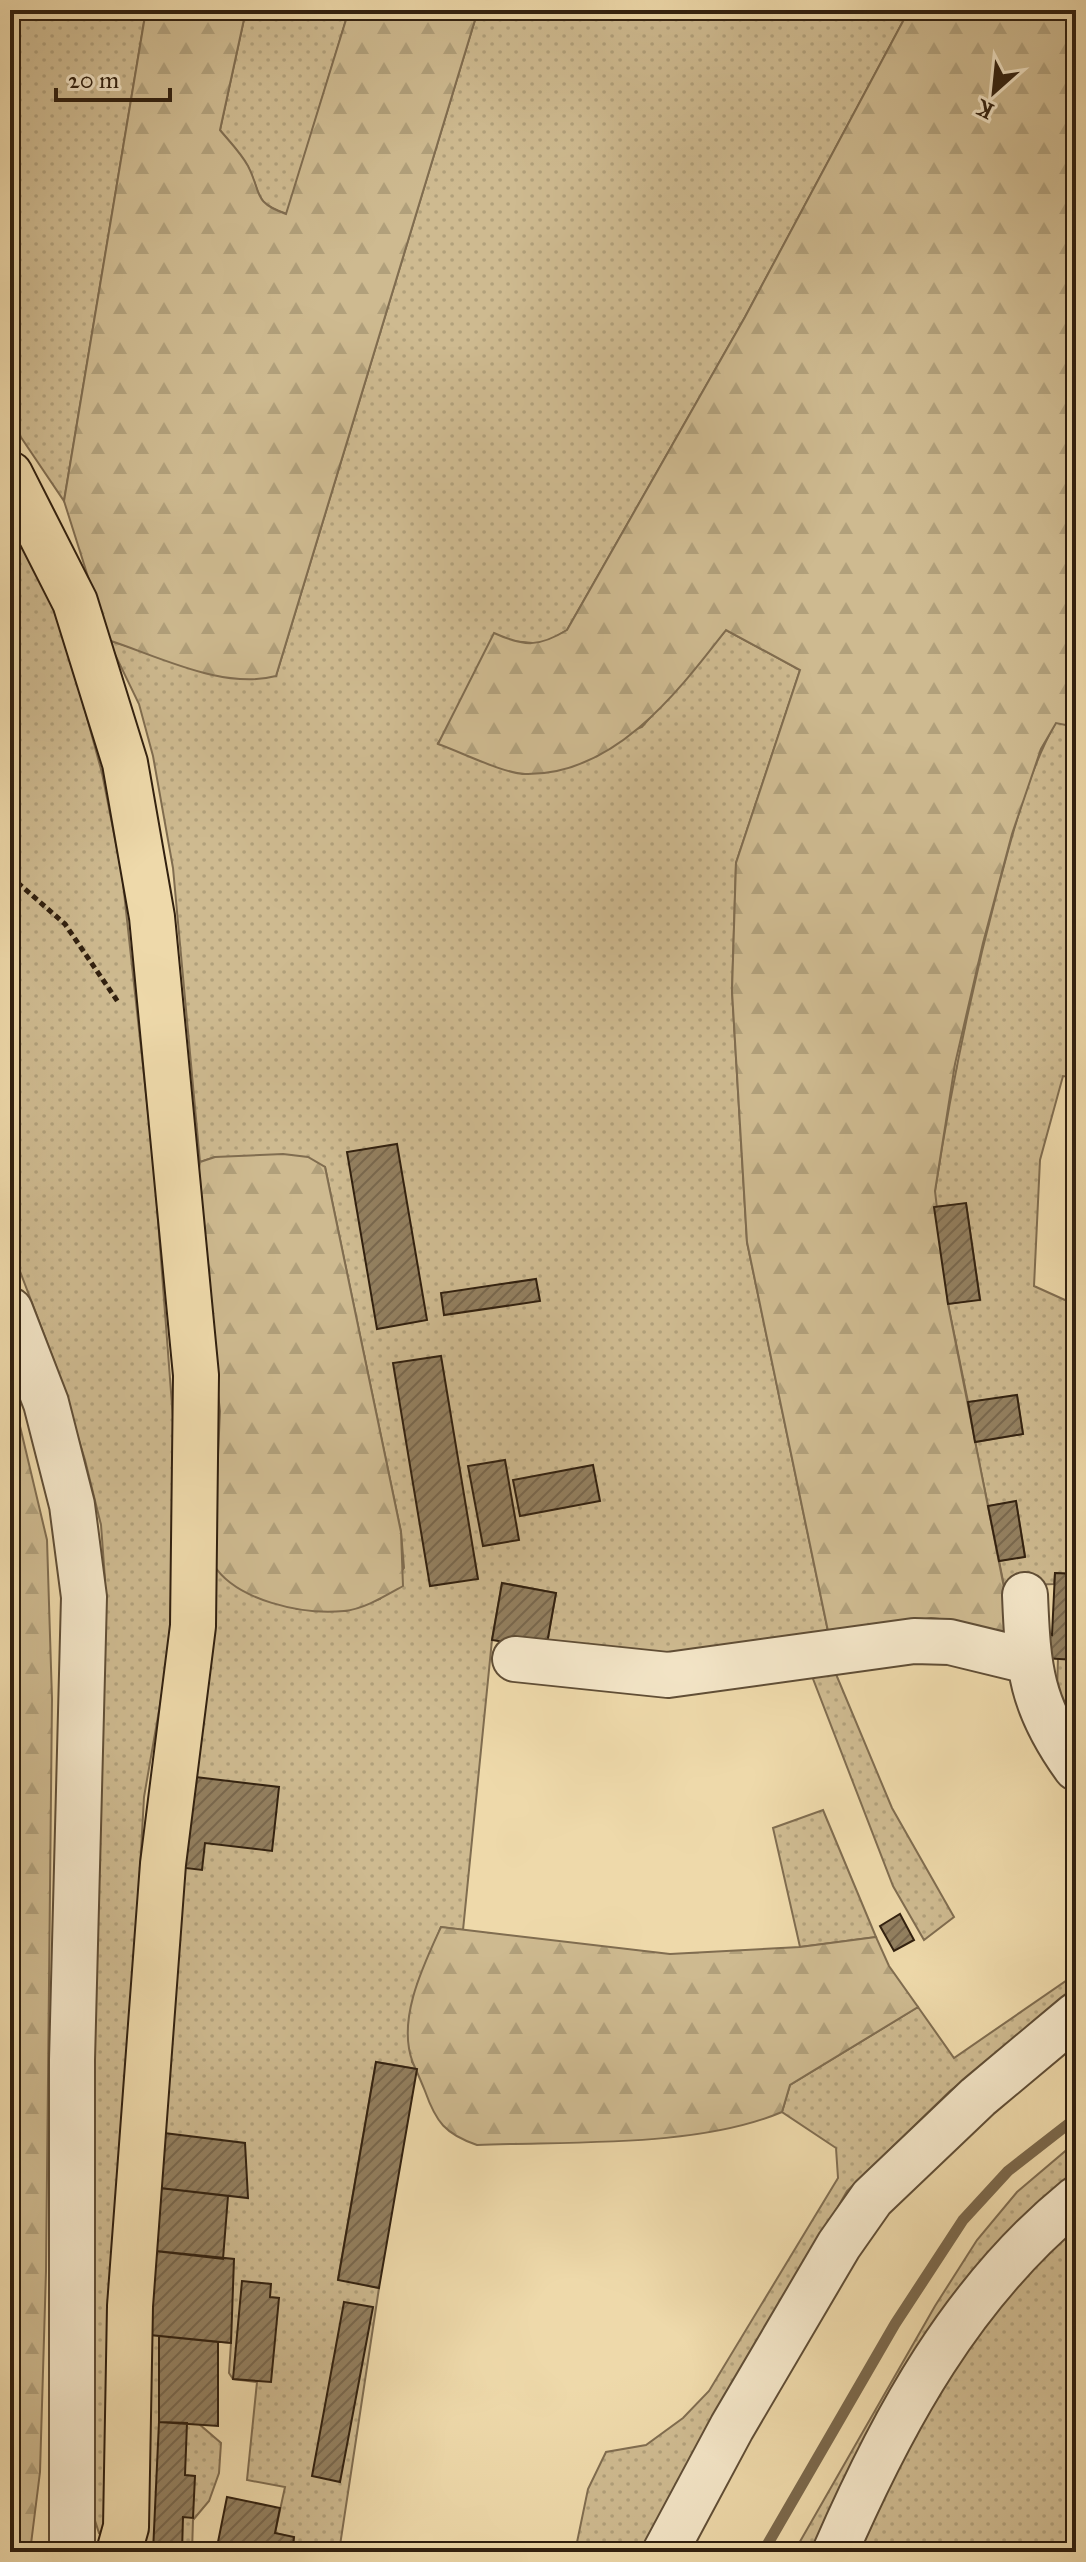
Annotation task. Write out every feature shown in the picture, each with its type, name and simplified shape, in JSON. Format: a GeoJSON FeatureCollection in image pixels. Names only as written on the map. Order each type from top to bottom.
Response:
{"type":"FeatureCollection","features":[{"type":"Feature","properties":{"kind":"main road"},"geometry":{"type":"LineString","coordinates":[[10,474],[75,602],[125,763],[152,917],[196,1375],[193,1626],[163,1864],[130,2306],[126,2527],[119,2552]]}},
{"type":"Feature","properties":{"kind":"street"},"geometry":{"type":"LineString","coordinates":[[10,1310],[46,1403],[72,1505],[84,1597],[72,2060],[72,2552]]}},
{"type":"Feature","properties":{"kind":"street"},"geometry":{"type":"LineString","coordinates":[[1025,1595],[1028,1661],[1035,1697],[1058,1743],[1076,1768]]}},
{"type":"Feature","properties":{"kind":"street"},"geometry":{"type":"LineString","coordinates":[[515,1659],[668,1675],[914,1641],[950,1642],[1028,1661]]}},
{"type":"Feature","properties":{"kind":"street"},"geometry":{"type":"LineString","coordinates":[[665,2552],[739,2414],[839,2245],[872,2198],[957,2116],[1076,2015]]}},
{"type":"Feature","properties":{"kind":"street"},"geometry":{"type":"LineString","coordinates":[[835,2552],[868,2477],[932,2361],[978,2295],[1036,2231],[1076,2199]]}},
{"type":"Feature","properties":{"kind":"path"},"geometry":{"type":"LineString","coordinates":[[10,876],[65,924],[126,1013]]}},
{"type":"Feature","properties":{"kind":"green space"},"geometry":{"type":"Polygon","coordinates":[[[10,10],[146,10],[64,501],[10,421],[10,10]]]}},
{"type":"Feature","properties":{"kind":"green space"},"geometry":{"type":"Polygon","coordinates":[[[146,10],[246,10],[220,130],[245,161],[263,201],[286,214],[349,10],[478,10],[276,676],[234,679],[213,675],[108,640],[64,501],[146,10]]]}},
{"type":"Feature","properties":{"kind":"green space"},"geometry":{"type":"Polygon","coordinates":[[[246,10],[349,10],[287,214],[263,201],[245,162],[220,130],[246,10]]]}},
{"type":"Feature","properties":{"kind":"green space"},"geometry":{"type":"Polygon","coordinates":[[[478,10],[909,10],[745,317],[567,630],[543,644],[512,641],[438,743],[523,774],[642,727],[726,630],[800,670],[736,863],[732,991],[747,1242],[829,1636],[664,1664],[546,1649],[556,1593],[502,1583],[492,1640],[463,1930],[441,1927],[417,1985],[412,2062],[417,2069],[376,2062],[338,2279],[379,2288],[339,2552],[292,2552],[294,2538],[275,2533],[285,2487],[247,2480],[257,2382],[233,2379],[229,2373],[231,2343],[160,2336],[159,2421],[199,2424],[221,2443],[219,2473],[209,2501],[193,2520],[192,2552],[144,2552],[146,2384],[175,1886],[213,1564],[297,1609],[346,1611],[380,1599],[404,1568],[401,1532],[325,1167],[215,1157],[200,1162],[173,868],[153,756],[139,704],[108,640],[221,676],[276,676],[478,10]]]}},
{"type":"Feature","properties":{"kind":"green space"},"geometry":{"type":"Polygon","coordinates":[[[909,10],[1076,10],[1076,727],[1056,723],[1041,749],[1012,834],[955,1064],[935,1191],[948,1304],[1010,1618],[1007,1635],[998,1640],[957,1621],[931,1618],[829,1636],[747,1242],[732,991],[736,863],[800,670],[726,630],[664,704],[615,746],[587,761],[557,771],[516,773],[438,744],[494,633],[532,643],[548,640],[567,630],[745,317],[909,10]]]}},
{"type":"Feature","properties":{"kind":"green space"},"geometry":{"type":"Polygon","coordinates":[[[10,510],[64,633],[102,773],[122,874],[154,1167],[176,1458],[169,1653],[144,1797],[109,2518],[104,2532],[99,2533],[89,2502],[96,1919],[105,1579],[101,1525],[85,1460],[56,1366],[10,1245],[10,510]]]}},
{"type":"Feature","properties":{"kind":"green space"},"geometry":{"type":"Polygon","coordinates":[[[1056,722],[1076,727],[1076,1078],[1063,1076],[1040,1160],[1034,1286],[1076,1305],[1076,1574],[1055,1573],[1054,1584],[1004,1586],[999,1561],[1025,1556],[1016,1502],[988,1506],[975,1442],[1023,1434],[1017,1396],[968,1402],[948,1304],[980,1299],[966,1204],[934,1207],[955,1075],[989,922],[1023,801],[1037,761],[1056,722]]]}},
{"type":"Feature","properties":{"kind":"green space"},"geometry":{"type":"Polygon","coordinates":[[[283,1154],[308,1157],[325,1167],[401,1532],[403,1586],[352,1610],[309,1611],[272,1603],[237,1588],[213,1564],[220,1411],[195,1194],[200,1162],[215,1157],[283,1154]]]}},
{"type":"Feature","properties":{"kind":"green space"},"geometry":{"type":"Polygon","coordinates":[[[10,1384],[47,1540],[52,1699],[46,2271],[40,2472],[30,2552],[10,2552],[10,1384]]]}},
{"type":"Feature","properties":{"kind":"green space"},"geometry":{"type":"Polygon","coordinates":[[[1058,1658],[1076,1660],[1076,1744],[1057,1692],[1058,1658]]]}},
{"type":"Feature","properties":{"kind":"green space"},"geometry":{"type":"Polygon","coordinates":[[[833,1667],[892,1808],[954,1917],[924,1940],[893,1886],[810,1671],[833,1667]]]}},
{"type":"Feature","properties":{"kind":"green space"},"geometry":{"type":"Polygon","coordinates":[[[823,1810],[876,1937],[800,1947],[773,1828],[823,1810]]]}},
{"type":"Feature","properties":{"kind":"green space"},"geometry":{"type":"Polygon","coordinates":[[[441,1927],[670,1954],[800,1947],[876,1937],[889,1966],[918,2007],[790,2085],[782,2112],[748,2124],[673,2137],[477,2145],[449,2131],[438,2119],[413,2063],[409,2046],[408,2029],[414,1993],[441,1927]]]}},
{"type":"Feature","properties":{"kind":"green space"},"geometry":{"type":"Polygon","coordinates":[[[1076,1974],[1076,1994],[950,2091],[847,2191],[640,2552],[575,2552],[588,2489],[606,2452],[646,2445],[683,2418],[709,2391],[838,2178],[836,2148],[782,2112],[790,2085],[918,2007],[954,2058],[1076,1974]]]}},
{"type":"Feature","properties":{"kind":"green space"},"geometry":{"type":"Polygon","coordinates":[[[1076,2142],[1076,2552],[794,2552],[935,2306],[977,2240],[1017,2192],[1076,2142]]]}},
{"type":"Feature","properties":{"kind":"building"},"geometry":{"type":"Polygon","coordinates":[[[397,1144],[427,1320],[377,1329],[347,1152],[397,1144]]]}},
{"type":"Feature","properties":{"kind":"building"},"geometry":{"type":"Polygon","coordinates":[[[966,1203],[980,1300],[948,1304],[934,1207],[966,1203]]]}},
{"type":"Feature","properties":{"kind":"building"},"geometry":{"type":"Polygon","coordinates":[[[536,1279],[540,1301],[444,1315],[441,1293],[536,1279]]]}},
{"type":"Feature","properties":{"kind":"building"},"geometry":{"type":"Polygon","coordinates":[[[441,1356],[478,1579],[430,1586],[393,1363],[441,1356]]]}},
{"type":"Feature","properties":{"kind":"building"},"geometry":{"type":"Polygon","coordinates":[[[1017,1395],[1023,1434],[975,1442],[968,1402],[1017,1395]]]}},
{"type":"Feature","properties":{"kind":"building"},"geometry":{"type":"Polygon","coordinates":[[[505,1460],[519,1540],[483,1546],[468,1466],[505,1460]]]}},
{"type":"Feature","properties":{"kind":"building"},"geometry":{"type":"Polygon","coordinates":[[[593,1465],[600,1501],[520,1516],[513,1480],[593,1465]]]}},
{"type":"Feature","properties":{"kind":"building"},"geometry":{"type":"Polygon","coordinates":[[[1016,1501],[1025,1557],[999,1561],[988,1506],[1016,1501]]]}},
{"type":"Feature","properties":{"kind":"building"},"geometry":{"type":"Polygon","coordinates":[[[1055,1573],[1076,1574],[1076,1660],[1043,1658],[1044,1634],[1052,1635],[1055,1573]]]}},
{"type":"Feature","properties":{"kind":"building"},"geometry":{"type":"Polygon","coordinates":[[[502,1583],[556,1593],[546,1649],[492,1640],[502,1583]]]}},
{"type":"Feature","properties":{"kind":"building"},"geometry":{"type":"Polygon","coordinates":[[[187,1776],[279,1787],[272,1851],[205,1843],[202,1870],[177,1867],[187,1776]]]}},
{"type":"Feature","properties":{"kind":"building"},"geometry":{"type":"Polygon","coordinates":[[[900,1914],[914,1940],[894,1951],[880,1926],[900,1914]]]}},
{"type":"Feature","properties":{"kind":"building"},"geometry":{"type":"Polygon","coordinates":[[[376,2062],[417,2069],[379,2288],[338,2280],[376,2062]]]}},
{"type":"Feature","properties":{"kind":"building"},"geometry":{"type":"Polygon","coordinates":[[[164,2133],[245,2143],[248,2198],[160,2188],[164,2133]]]}},
{"type":"Feature","properties":{"kind":"building"},"geometry":{"type":"Polygon","coordinates":[[[160,2188],[228,2196],[223,2259],[156,2251],[160,2188]]]}},
{"type":"Feature","properties":{"kind":"building"},"geometry":{"type":"Polygon","coordinates":[[[156,2251],[234,2259],[231,2343],[150,2335],[156,2251]]]}},
{"type":"Feature","properties":{"kind":"building"},"geometry":{"type":"Polygon","coordinates":[[[242,2281],[271,2284],[270,2297],[279,2298],[271,2382],[233,2379],[242,2281]]]}},
{"type":"Feature","properties":{"kind":"building"},"geometry":{"type":"Polygon","coordinates":[[[344,2302],[373,2307],[340,2482],[312,2476],[344,2302]]]}},
{"type":"Feature","properties":{"kind":"building"},"geometry":{"type":"Polygon","coordinates":[[[159,2336],[218,2342],[218,2426],[159,2422],[159,2336]]]}},
{"type":"Feature","properties":{"kind":"building"},"geometry":{"type":"Polygon","coordinates":[[[159,2422],[187,2423],[185,2475],[195,2476],[193,2518],[183,2517],[182,2552],[153,2552],[159,2422]]]}},
{"type":"Feature","properties":{"kind":"building"},"geometry":{"type":"Polygon","coordinates":[[[227,2497],[280,2508],[275,2533],[294,2537],[292,2552],[216,2552],[227,2497]]]}},
{"type":"Feature","properties":{"kind":"waterway"},"geometry":{"type":"LineString","coordinates":[[763,2552],[895,2324],[963,2220],[1008,2171],[1076,2118]]}}]}
